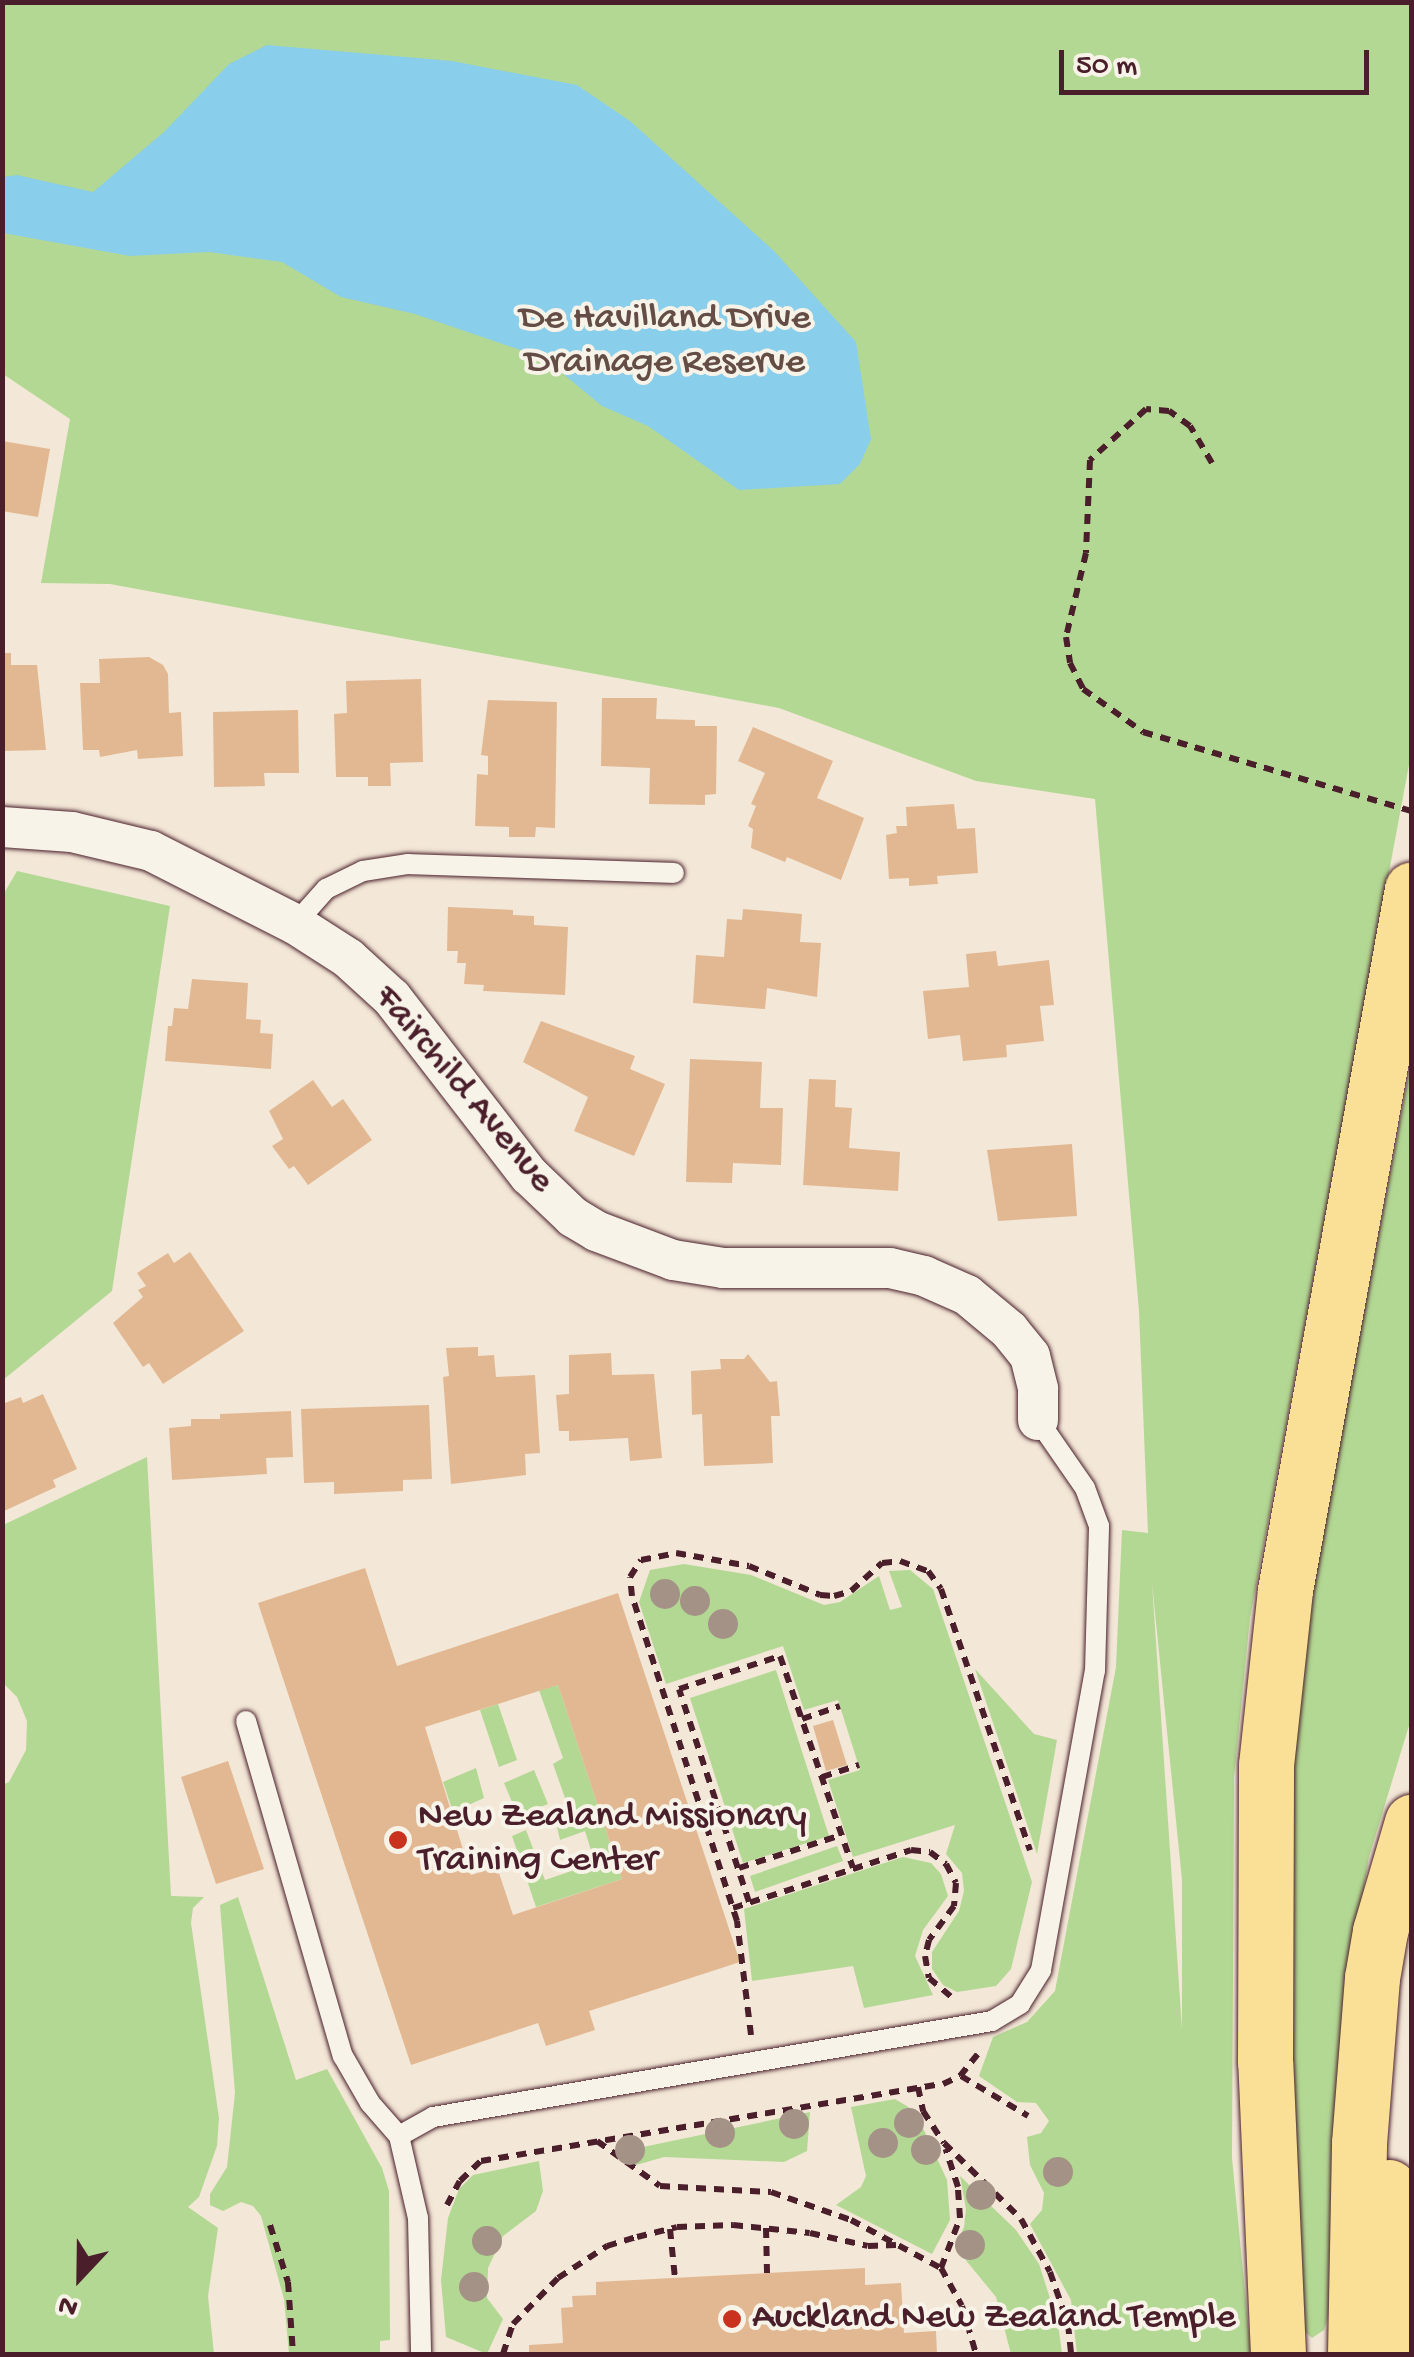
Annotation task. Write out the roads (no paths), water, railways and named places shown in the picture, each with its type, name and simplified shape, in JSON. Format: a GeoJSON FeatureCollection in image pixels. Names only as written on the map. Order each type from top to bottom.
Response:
{"type":"FeatureCollection","features":[{"type":"Feature","properties":{"kind":"highway"},"geometry":{"type":"LineString","coordinates":[[1278,2354],[1265,2062],[1266,1765],[1285,1590],[1412,889]]}},
{"type":"Feature","properties":{"kind":"highway"},"geometry":{"type":"LineString","coordinates":[[1355,2354],[1359,2143],[1372,1978],[1380,1931],[1407,1843]]}},
{"type":"Feature","properties":{"kind":"highway"},"geometry":{"type":"LineString","coordinates":[[1406,2354],[1393,2248],[1388,2098],[1407,1843]]}},
{"type":"Feature","properties":{"kind":"street","name":"Fairchild Avenue"},"geometry":{"type":"LineString","coordinates":[[2,827],[72,832],[150,851],[296,924],[348,958],[392,998],[529,1175],[572,1217],[596,1231],[673,1260],[723,1268],[890,1268],[924,1276],[966,1295],[1030,1356],[1038,1389],[1038,1420]]}},
{"type":"Feature","properties":{"kind":"lane"},"geometry":{"type":"LineString","coordinates":[[296,924],[326,888],[362,871],[408,864],[674,873]]}},
{"type":"Feature","properties":{"kind":"lane"},"geometry":{"type":"LineString","coordinates":[[399,2136],[433,2117],[988,2021],[1020,2004],[1040,1970],[1094,1671],[1099,1526],[1085,1488],[1038,1420]]}},
{"type":"Feature","properties":{"kind":"lane"},"geometry":{"type":"LineString","coordinates":[[246,1721],[344,2056],[370,2102],[399,2136],[418,2218],[421,2354]]}},
{"type":"Feature","properties":{"kind":"water"},"geometry":{"type":"Polygon","coordinates":[[[267,45],[452,61],[577,85],[630,121],[774,251],[856,342],[871,439],[860,464],[840,484],[739,490],[648,426],[602,406],[544,358],[415,314],[341,297],[282,262],[209,252],[130,256],[3,233],[3,177],[17,175],[93,192],[164,132],[229,64],[267,45]]]}},
{"type":"Feature","properties":{"kind":"place","name":"New Zealand Missionary Training Center"},"geometry":{"type":"Point","coordinates":[398,1840]}},
{"type":"Feature","properties":{"kind":"place","name":"Auckland New Zealand Temple"},"geometry":{"type":"Point","coordinates":[732,2319]}},
{"type":"Feature","properties":{"kind":"park label","name":"De Havilland Drive Drainage Reserve"},"geometry":{"type":"Point","coordinates":[665,342]}}]}
